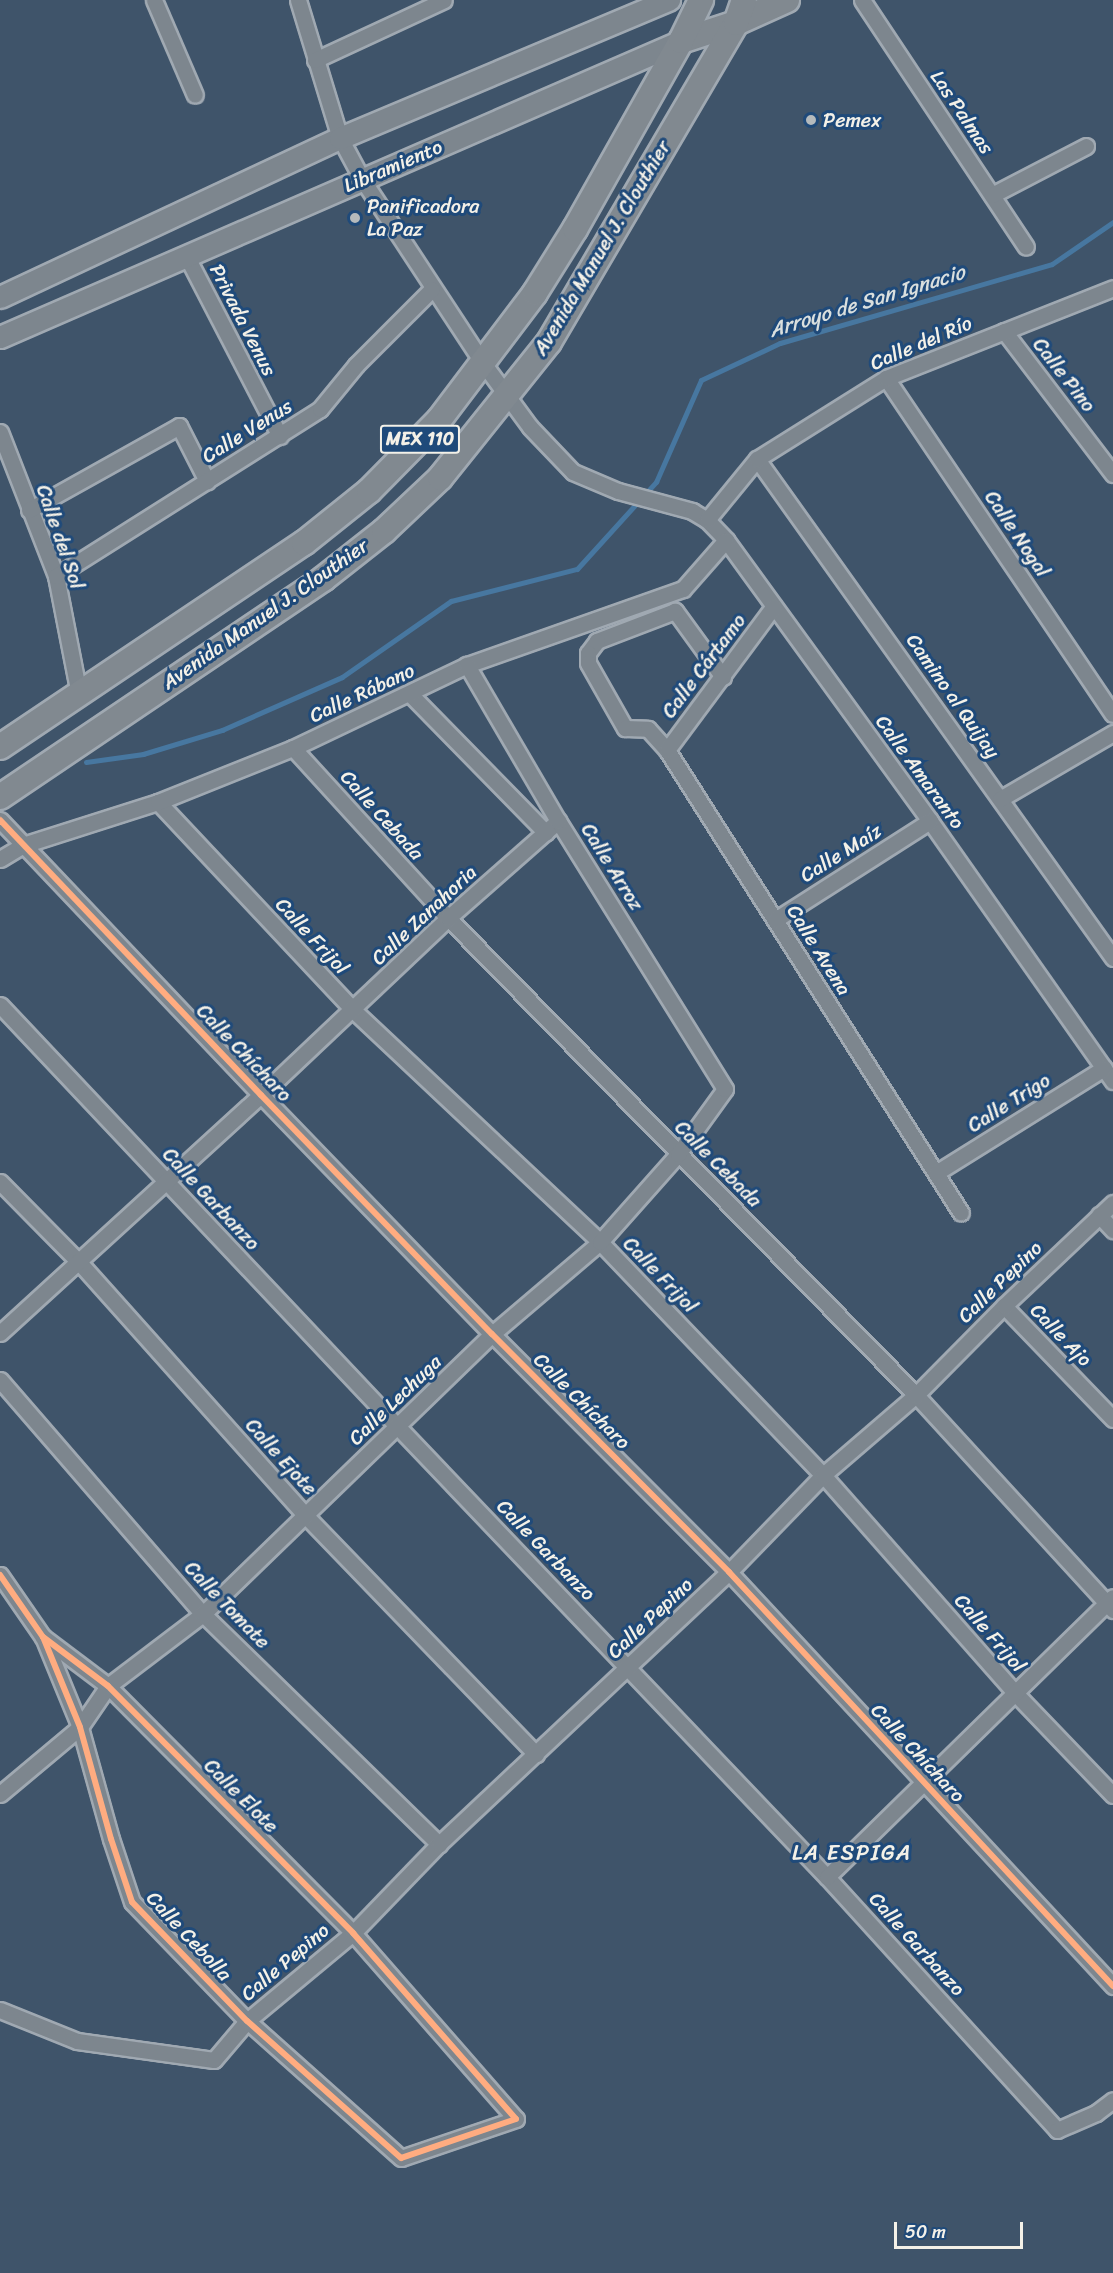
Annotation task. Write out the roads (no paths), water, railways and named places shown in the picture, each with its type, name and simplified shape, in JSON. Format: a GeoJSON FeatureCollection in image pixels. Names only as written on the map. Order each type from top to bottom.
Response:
{"type":"FeatureCollection","features":[{"type":"Feature","properties":{"kind":"main road"},"geometry":{"type":"LineString","coordinates":[[0,297],[340,138],[641,5],[669,0]]}},
{"type":"Feature","properties":{"kind":"main road","name":"Avenida Manuel J. Clouthier"},"geometry":{"type":"LineString","coordinates":[[2,743],[314,536],[369,490],[439,420],[535,293],[575,229],[681,41],[700,0]]}},
{"type":"Feature","properties":{"kind":"main road","name":"Avenida Manuel J. Clouthier"},"geometry":{"type":"LineString","coordinates":[[5,793],[323,579],[384,531],[440,478],[505,393],[549,342],[736,23],[744,0]]}},
{"type":"Feature","properties":{"kind":"main road","name":"Libramiento"},"geometry":{"type":"LineString","coordinates":[[0,337],[681,41],[736,23],[787,0]]}},
{"type":"Feature","properties":{"kind":"street"},"geometry":{"type":"LineString","coordinates":[[154,0],[195,95]]}},
{"type":"Feature","properties":{"kind":"street","name":"Calle Amaranto"},"geometry":{"type":"LineString","coordinates":[[298,0],[340,138],[362,179],[432,289],[530,427],[573,472],[618,491],[692,511],[707,520],[726,540],[930,821],[1113,1081]]}},
{"type":"Feature","properties":{"kind":"street"},"geometry":{"type":"LineString","coordinates":[[315,60],[444,0]]}},
{"type":"Feature","properties":{"kind":"street","name":"Las Palmas"},"geometry":{"type":"LineString","coordinates":[[862,0],[1026,247]]}},
{"type":"Feature","properties":{"kind":"street"},"geometry":{"type":"LineString","coordinates":[[992,195],[1086,146]]}},
{"type":"Feature","properties":{"kind":"street","name":"Privada Venus"},"geometry":{"type":"LineString","coordinates":[[186,255],[280,436]]}},
{"type":"Feature","properties":{"kind":"street","name":"Calle del Río"},"geometry":{"type":"LineString","coordinates":[[707,520],[757,459],[886,378],[1113,288]]}},
{"type":"Feature","properties":{"kind":"street","name":"Calle Venus"},"geometry":{"type":"LineString","coordinates":[[56,576],[320,409],[356,365],[432,289]]}},
{"type":"Feature","properties":{"kind":"street","name":"Calle Pino"},"geometry":{"type":"LineString","coordinates":[[1004,331],[1113,474]]}},
{"type":"Feature","properties":{"kind":"street","name":"Calle Nogal"},"geometry":{"type":"LineString","coordinates":[[886,378],[1113,714]]}},
{"type":"Feature","properties":{"kind":"street"},"geometry":{"type":"LineString","coordinates":[[29,510],[179,426],[207,481]]}},
{"type":"Feature","properties":{"kind":"street","name":"Calle del Sol"},"geometry":{"type":"LineString","coordinates":[[0,432],[56,576],[79,694]]}},
{"type":"Feature","properties":{"kind":"street","name":"Camino al Quijay"},"geometry":{"type":"LineString","coordinates":[[757,459],[1113,958]]}},
{"type":"Feature","properties":{"kind":"street","name":"Calle Rábano"},"geometry":{"type":"LineString","coordinates":[[0,859],[22,845],[158,802],[293,748],[467,665],[683,589],[726,540]]}},
{"type":"Feature","properties":{"kind":"street","name":"Calle Cártamo"},"geometry":{"type":"LineString","coordinates":[[667,750],[774,606]]}},
{"type":"Feature","properties":{"kind":"street","name":"Calle Avena"},"geometry":{"type":"LineString","coordinates":[[723,677],[675,611],[597,641],[588,653],[588,663],[625,728],[648,729],[667,750],[961,1213]]}},
{"type":"Feature","properties":{"kind":"street","name":"Calle Arroz"},"geometry":{"type":"LineString","coordinates":[[467,665],[558,821],[725,1089]]}},
{"type":"Feature","properties":{"kind":"street"},"geometry":{"type":"LineString","coordinates":[[410,694],[546,833]]}},
{"type":"Feature","properties":{"kind":"street"},"geometry":{"type":"LineString","coordinates":[[1000,799],[1113,734]]}},
{"type":"Feature","properties":{"kind":"street","name":"Calle Cebada"},"geometry":{"type":"LineString","coordinates":[[293,748],[448,918],[916,1395],[1111,1603]]}},
{"type":"Feature","properties":{"kind":"street","name":"Calle Frijol"},"geometry":{"type":"LineString","coordinates":[[158,802],[353,1010],[600,1242],[823,1474],[1016,1694],[1113,1795]]}},
{"type":"Feature","properties":{"kind":"street","name":"Calle Chícharo"},"geometry":{"type":"LineString","coordinates":[[0,820],[492,1334],[729,1572],[1113,1986]]}},
{"type":"Feature","properties":{"kind":"street","name":"Calle Zanahoria"},"geometry":{"type":"LineString","coordinates":[[0,1333],[164,1180],[353,1010],[448,918],[558,821]]}},
{"type":"Feature","properties":{"kind":"street","name":"Calle Maíz"},"geometry":{"type":"LineString","coordinates":[[775,920],[930,821]]}},
{"type":"Feature","properties":{"kind":"street","name":"Calle Garbanzo"},"geometry":{"type":"LineString","coordinates":[[0,1005],[398,1427],[629,1666],[827,1877],[1057,2130],[1096,2113],[1113,2100]]}},
{"type":"Feature","properties":{"kind":"street","name":"Calle Trigo"},"geometry":{"type":"LineString","coordinates":[[936,1173],[1104,1068]]}},
{"type":"Feature","properties":{"kind":"street","name":"Calle Lechuga"},"geometry":{"type":"LineString","coordinates":[[0,1794],[80,1726],[108,1686],[203,1614],[492,1334],[600,1242],[678,1154],[725,1089]]}},
{"type":"Feature","properties":{"kind":"street","name":"Calle Ejote"},"geometry":{"type":"LineString","coordinates":[[0,1182],[78,1261],[304,1514],[536,1754]]}},
{"type":"Feature","properties":{"kind":"street","name":"Calle Pepino"},"geometry":{"type":"LineString","coordinates":[[0,2010],[77,2041],[214,2060],[247,2021],[353,1933],[439,1844],[729,1572],[823,1474],[916,1395],[1004,1306],[1113,1203]]}},
{"type":"Feature","properties":{"kind":"street"},"geometry":{"type":"LineString","coordinates":[[1099,1215],[1113,1230]]}},
{"type":"Feature","properties":{"kind":"street","name":"Calle Ajo"},"geometry":{"type":"LineString","coordinates":[[1004,1306],[1113,1419]]}},
{"type":"Feature","properties":{"kind":"street","name":"Calle Tomate"},"geometry":{"type":"LineString","coordinates":[[0,1380],[203,1614],[439,1844]]}},
{"type":"Feature","properties":{"kind":"street","name":"Calle Elote"},"geometry":{"type":"LineString","coordinates":[[0,1575],[43,1637],[108,1686],[353,1933],[516,2120],[401,2158]]}},
{"type":"Feature","properties":{"kind":"street"},"geometry":{"type":"LineString","coordinates":[[827,1877],[922,1782],[1111,1603]]}},
{"type":"Feature","properties":{"kind":"street","name":"Calle Cebolla"},"geometry":{"type":"LineString","coordinates":[[43,1637],[80,1726],[111,1839],[132,1902],[247,2021],[401,2158]]}},
{"type":"Feature","properties":{"kind":"waterway","name":"Arroyo de San Ignacio"},"geometry":{"type":"LineString","coordinates":[[86,762],[143,754],[222,730],[342,677],[451,601],[577,569],[656,482],[701,380],[780,343],[1052,264],[1113,222]]}},
{"type":"Feature","properties":{"kind":"place","name":"Pemex"},"geometry":{"type":"Point","coordinates":[811,120]}},
{"type":"Feature","properties":{"kind":"place","name":"Panificadora La Paz"},"geometry":{"type":"Point","coordinates":[355,218]}},
{"type":"Feature","properties":{"kind":"district","name":"LA ESPIGA"},"geometry":{"type":"Point","coordinates":[852,1853]}}]}
